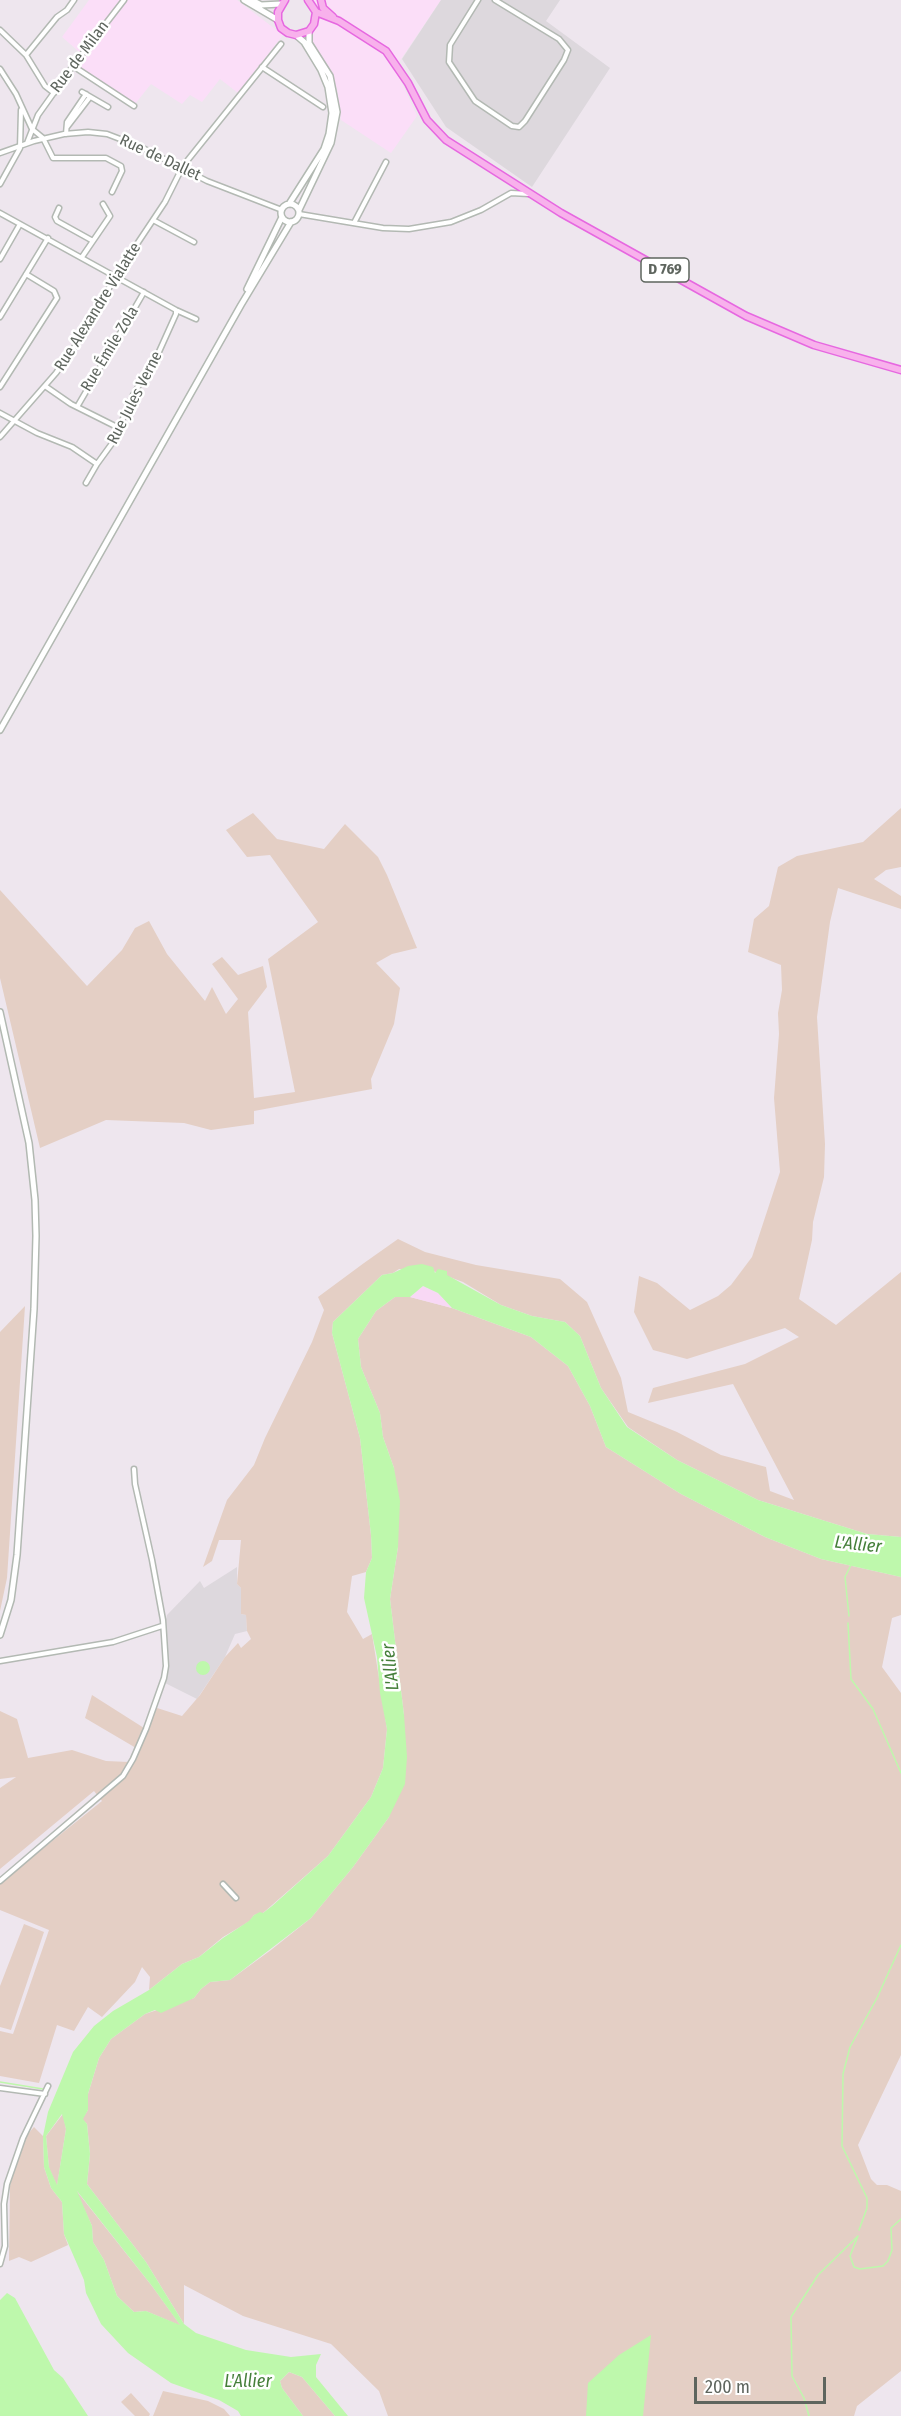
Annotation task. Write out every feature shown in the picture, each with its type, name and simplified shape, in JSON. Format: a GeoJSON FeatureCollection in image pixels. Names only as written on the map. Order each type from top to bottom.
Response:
{"type":"FeatureCollection","features":[{"type":"Feature","properties":{"kind":"main road"},"geometry":{"type":"LineString","coordinates":[[244,0],[261,5],[283,2]]}},
{"type":"Feature","properties":{"kind":"main road"},"geometry":{"type":"LineString","coordinates":[[321,0],[323,8],[335,19]]}},
{"type":"Feature","properties":{"kind":"main road"},"geometry":{"type":"LineString","coordinates":[[0,730],[241,305],[291,222],[297,219],[328,151],[334,135],[337,112],[333,85],[326,68],[309,43],[309,31],[314,24],[316,12],[312,1]]}},
{"type":"Feature","properties":{"kind":"main road"},"geometry":{"type":"LineString","coordinates":[[252,2],[278,20]]}},
{"type":"Feature","properties":{"kind":"main road"},"geometry":{"type":"LineString","coordinates":[[241,305],[282,214],[324,149],[332,112],[328,87],[321,70],[304,42],[296,35],[281,28],[278,12],[283,2]]}},
{"type":"Feature","properties":{"kind":"main road","name":"D 769"},"geometry":{"type":"LineString","coordinates":[[316,12],[335,19],[379,45],[393,58],[427,120],[446,140],[530,194],[746,316],[814,345],[901,370]]}},
{"type":"Feature","properties":{"kind":"main road"},"geometry":{"type":"LineString","coordinates":[[314,24],[335,19]]}},
{"type":"Feature","properties":{"kind":"main road"},"geometry":{"type":"LineString","coordinates":[[296,35],[309,31]]}},
{"type":"Feature","properties":{"kind":"main road"},"geometry":{"type":"LineString","coordinates":[[289,204],[294,205],[299,212]]}},
{"type":"Feature","properties":{"kind":"main road"},"geometry":{"type":"LineString","coordinates":[[282,214],[291,222]]}},
{"type":"Feature","properties":{"kind":"main road"},"geometry":{"type":"LineString","coordinates":[[0,1012],[27,1133],[36,1223],[32,1342],[17,1555],[11,1600],[1,1634]]}},
{"type":"Feature","properties":{"kind":"street"},"geometry":{"type":"LineString","coordinates":[[26,55],[74,0]]}},
{"type":"Feature","properties":{"kind":"street","name":"Rue de Milan"},"geometry":{"type":"LineString","coordinates":[[27,143],[31,125],[124,0]]}},
{"type":"Feature","properties":{"kind":"street"},"geometry":{"type":"LineString","coordinates":[[478,0],[450,45],[449,62],[474,101],[512,126],[519,127],[564,60],[568,50],[559,39],[495,0]]}},
{"type":"Feature","properties":{"kind":"street"},"geometry":{"type":"LineString","coordinates":[[0,30],[26,55],[45,86],[54,93]]}},
{"type":"Feature","properties":{"kind":"street","name":"Rue Alexandre Vialatte"},"geometry":{"type":"LineString","coordinates":[[0,437],[45,386],[74,348],[182,169],[281,44]]}},
{"type":"Feature","properties":{"kind":"street"},"geometry":{"type":"LineString","coordinates":[[73,66],[134,106]]}},
{"type":"Feature","properties":{"kind":"street"},"geometry":{"type":"LineString","coordinates":[[262,67],[323,107]]}},
{"type":"Feature","properties":{"kind":"street"},"geometry":{"type":"LineString","coordinates":[[0,69],[16,94],[31,125],[43,138],[53,158],[106,158],[118,163],[122,171],[112,192]]}},
{"type":"Feature","properties":{"kind":"street"},"geometry":{"type":"LineString","coordinates":[[66,134],[66,127],[86,94],[108,107]]}},
{"type":"Feature","properties":{"kind":"street"},"geometry":{"type":"LineString","coordinates":[[0,184],[20,146],[20,106]]}},
{"type":"Feature","properties":{"kind":"street"},"geometry":{"type":"LineString","coordinates":[[21,128],[31,125]]}},
{"type":"Feature","properties":{"kind":"street","name":"Rue de Dallet"},"geometry":{"type":"LineString","coordinates":[[0,153],[43,138],[66,134],[88,132],[113,136],[282,214]]}},
{"type":"Feature","properties":{"kind":"street"},"geometry":{"type":"LineString","coordinates":[[354,223],[386,162]]}},
{"type":"Feature","properties":{"kind":"street"},"geometry":{"type":"LineString","coordinates":[[299,212],[354,223],[409,229],[438,226],[481,210],[504,195],[518,192],[530,194]]}},
{"type":"Feature","properties":{"kind":"street"},"geometry":{"type":"LineString","coordinates":[[82,257],[110,216],[103,204]]}},
{"type":"Feature","properties":{"kind":"street"},"geometry":{"type":"LineString","coordinates":[[59,208],[55,217],[57,221],[93,241]]}},
{"type":"Feature","properties":{"kind":"street"},"geometry":{"type":"LineString","coordinates":[[0,213],[196,319]]}},
{"type":"Feature","properties":{"kind":"street"},"geometry":{"type":"LineString","coordinates":[[153,220],[194,242]]}},
{"type":"Feature","properties":{"kind":"street"},"geometry":{"type":"LineString","coordinates":[[0,259],[20,224]]}},
{"type":"Feature","properties":{"kind":"street"},"geometry":{"type":"LineString","coordinates":[[0,317],[48,238]]}},
{"type":"Feature","properties":{"kind":"street"},"geometry":{"type":"LineString","coordinates":[[0,387],[57,298],[54,291],[26,274]]}},
{"type":"Feature","properties":{"kind":"street","name":"Rue Émile Zola"},"geometry":{"type":"LineString","coordinates":[[76,407],[144,292]]}},
{"type":"Feature","properties":{"kind":"street","name":"Rue Jules Verne"},"geometry":{"type":"LineString","coordinates":[[86,483],[97,464],[111,447],[133,395],[155,359],[176,310]]}},
{"type":"Feature","properties":{"kind":"street"},"geometry":{"type":"LineString","coordinates":[[45,386],[76,407],[119,428]]}},
{"type":"Feature","properties":{"kind":"street"},"geometry":{"type":"LineString","coordinates":[[0,413],[37,433],[72,447],[97,464]]}},
{"type":"Feature","properties":{"kind":"street"},"geometry":{"type":"LineString","coordinates":[[0,1881],[99,1799],[123,1776],[146,1730],[166,1672],[158,1587],[135,1484],[134,1469]]}},
{"type":"Feature","properties":{"kind":"street"},"geometry":{"type":"LineString","coordinates":[[0,1661],[113,1642],[162,1626]]}},
{"type":"Feature","properties":{"kind":"street"},"geometry":{"type":"LineString","coordinates":[[223,1884],[236,1898]]}},
{"type":"Feature","properties":{"kind":"street"},"geometry":{"type":"LineString","coordinates":[[0,2264],[4,2246],[4,2204],[7,2184],[22,2138],[48,2086]]}},
{"type":"Feature","properties":{"kind":"street"},"geometry":{"type":"LineString","coordinates":[[0,2088],[45,2094]]}},
{"type":"Feature","properties":{"kind":"street"},"geometry":{"type":"LineString","coordinates":[[23,2092],[38,2100],[39,2106]]}},
{"type":"Feature","properties":{"kind":"shaded area"},"geometry":{"type":"Polygon","coordinates":[[[89,0],[237,0],[283,35],[238,93],[220,79],[202,102],[190,95],[182,104],[151,84],[135,104],[80,69],[79,66],[84,56],[62,37],[89,0]]]}},
{"type":"Feature","properties":{"kind":"shaded area"},"geometry":{"type":"Polygon","coordinates":[[[311,0],[441,0],[395,68],[417,116],[391,153],[341,120],[337,89],[312,41],[319,7],[311,0]]]}},
{"type":"Feature","properties":{"kind":"shaded area"},"geometry":{"type":"Polygon","coordinates":[[[441,0],[560,0],[546,21],[610,68],[532,187],[446,127],[402,59],[441,0]]]}},
{"type":"Feature","properties":{"kind":"shaded area"},"geometry":{"type":"Polygon","coordinates":[[[901,808],[901,867],[886,870],[874,879],[901,896],[901,909],[838,888],[830,922],[817,1017],[825,1144],[824,1177],[799,1299],[836,1325],[901,1272],[901,1537],[867,1534],[758,1500],[677,1460],[628,1427],[601,1388],[580,1336],[565,1322],[532,1316],[501,1305],[463,1282],[433,1271],[399,1269],[382,1275],[333,1322],[332,1333],[360,1438],[371,1535],[372,1558],[366,1572],[352,1576],[347,1612],[363,1639],[372,1634],[387,1729],[383,1768],[371,1797],[328,1856],[263,1913],[254,1915],[250,1921],[223,1937],[199,1957],[182,1964],[149,1990],[150,1977],[142,1967],[135,1982],[102,2017],[88,2007],[74,2031],[57,2025],[39,2083],[0,2076],[0,2031],[13,2034],[49,1930],[0,1910],[0,1883],[102,1801],[94,1791],[0,1869],[0,1788],[16,1777],[0,1779],[0,1711],[17,1719],[28,1758],[72,1750],[106,1761],[129,1762],[136,1748],[85,1718],[92,1695],[144,1728],[154,1707],[182,1716],[200,1695],[225,1657],[238,1643],[241,1648],[251,1639],[247,1631],[246,1615],[241,1614],[241,1588],[237,1584],[241,1540],[219,1540],[212,1561],[203,1567],[227,1500],[254,1465],[312,1342],[324,1310],[318,1297],[364,1263],[398,1239],[425,1252],[476,1265],[560,1279],[587,1302],[621,1378],[628,1412],[677,1432],[721,1455],[766,1467],[770,1491],[794,1500],[733,1384],[648,1403],[653,1388],[745,1364],[799,1337],[785,1328],[687,1359],[653,1350],[634,1312],[639,1276],[657,1283],[690,1310],[718,1296],[731,1285],[752,1257],[780,1172],[774,1098],[779,1034],[778,1013],[782,990],[781,965],[748,952],[754,919],[769,906],[778,867],[797,856],[863,842],[901,808]]]}},
{"type":"Feature","properties":{"kind":"shaded area"},"geometry":{"type":"Polygon","coordinates":[[[253,813],[277,839],[324,849],[345,824],[378,857],[387,875],[417,948],[392,954],[376,963],[400,988],[394,1024],[371,1079],[372,1089],[254,1111],[254,1124],[211,1130],[184,1123],[106,1120],[40,1148],[0,978],[0,890],[87,986],[122,950],[135,928],[149,921],[167,954],[205,1001],[212,987],[226,1014],[238,999],[212,964],[222,957],[238,975],[263,966],[267,987],[248,1012],[254,1098],[295,1092],[268,959],[318,922],[270,855],[247,857],[226,830],[253,813]]]}},
{"type":"Feature","properties":{"kind":"shaded area"},"geometry":{"type":"Polygon","coordinates":[[[395,1297],[410,1297],[452,1308],[531,1337],[568,1366],[590,1406],[606,1447],[681,1494],[765,1537],[821,1559],[901,1577],[901,1615],[892,1618],[882,1667],[901,1693],[901,2055],[858,2145],[871,2179],[877,2185],[887,2185],[901,2191],[901,2371],[857,2406],[854,2416],[388,2416],[379,2391],[331,2344],[243,2316],[184,2285],[184,2324],[146,2262],[87,2184],[90,2154],[87,2124],[82,2119],[88,2110],[88,2094],[99,2058],[111,2039],[145,2014],[194,1998],[210,1982],[230,1980],[271,1950],[311,1918],[353,1867],[389,1817],[404,1715],[390,1599],[398,1547],[394,1468],[383,1437],[380,1413],[361,1367],[358,1339],[376,1311],[395,1297]]]}},
{"type":"Feature","properties":{"kind":"shaded area"},"geometry":{"type":"Polygon","coordinates":[[[25,1306],[7,1578],[0,1611],[0,1332],[25,1306]]]}},
{"type":"Feature","properties":{"kind":"shaded area"},"geometry":{"type":"Polygon","coordinates":[[[237,1567],[237,1584],[241,1588],[241,1614],[246,1615],[247,1631],[235,1634],[225,1657],[197,1699],[165,1683],[168,1673],[168,1645],[164,1628],[167,1615],[200,1581],[204,1588],[237,1567]]]}},
{"type":"Feature","properties":{"kind":"shaded area"},"geometry":{"type":"Polygon","coordinates":[[[24,1924],[44,1932],[11,2030],[0,2027],[0,1986],[24,1924]]]}},
{"type":"Feature","properties":{"kind":"shaded area"},"geometry":{"type":"Polygon","coordinates":[[[63,2114],[66,2129],[57,2186],[49,2168],[46,2136],[63,2114]]]}},
{"type":"Feature","properties":{"kind":"shaded area"},"geometry":{"type":"Polygon","coordinates":[[[34,2127],[43,2136],[44,2167],[51,2188],[62,2202],[64,2234],[68,2245],[31,2262],[19,2257],[9,2261],[10,2186],[18,2156],[27,2135],[34,2127]]]}},
{"type":"Feature","properties":{"kind":"shaded area"},"geometry":{"type":"Polygon","coordinates":[[[75,2189],[181,2326],[146,2311],[134,2312],[117,2296],[104,2260],[93,2242],[92,2226],[75,2189]]]}},
{"type":"Feature","properties":{"kind":"shaded area"},"geometry":{"type":"Polygon","coordinates":[[[289,2372],[302,2377],[335,2416],[303,2416],[282,2388],[280,2381],[289,2372]]]}},
{"type":"Feature","properties":{"kind":"shaded area"},"geometry":{"type":"Polygon","coordinates":[[[163,2391],[208,2401],[224,2409],[230,2416],[153,2416],[163,2391]]]}},
{"type":"Feature","properties":{"kind":"shaded area"},"geometry":{"type":"Polygon","coordinates":[[[131,2393],[150,2414],[149,2416],[135,2416],[121,2402],[131,2393]]]}},
{"type":"Feature","properties":{"kind":"sand"},"geometry":{"type":"Polygon","coordinates":[[[423,1286],[438,1293],[452,1308],[410,1297],[423,1286]]]}},
{"type":"Feature","properties":{"kind":"water","name":"L'Allier"},"geometry":{"type":"Polygon","coordinates":[[[422,1264],[433,1267],[435,1273],[438,1269],[447,1271],[447,1275],[501,1305],[532,1316],[565,1322],[580,1336],[601,1388],[627,1427],[677,1460],[758,1500],[867,1534],[901,1537],[901,1577],[821,1559],[765,1537],[681,1494],[606,1447],[590,1406],[568,1366],[531,1337],[452,1308],[438,1293],[423,1286],[410,1297],[395,1297],[376,1311],[358,1339],[361,1367],[380,1413],[383,1437],[394,1468],[400,1501],[398,1547],[390,1599],[404,1715],[407,1757],[405,1784],[389,1817],[353,1867],[311,1918],[230,1980],[210,1982],[194,1998],[161,2013],[155,2010],[145,2014],[111,2039],[99,2058],[88,2094],[88,2110],[83,2119],[87,2124],[90,2154],[87,2184],[146,2262],[184,2324],[196,2333],[246,2350],[291,2357],[321,2354],[316,2365],[316,2377],[348,2416],[335,2416],[302,2377],[289,2372],[280,2381],[282,2388],[303,2416],[241,2416],[238,2411],[219,2400],[171,2383],[128,2353],[101,2324],[86,2293],[84,2280],[64,2234],[62,2202],[51,2188],[44,2167],[43,2136],[48,2112],[73,2052],[94,2026],[113,2011],[149,1990],[182,1964],[199,1957],[254,1915],[263,1913],[272,1906],[328,1856],[371,1797],[383,1768],[387,1729],[380,1693],[377,1657],[364,1598],[366,1572],[372,1558],[371,1535],[360,1438],[332,1333],[333,1322],[382,1275],[422,1264]],[[62,2114],[46,2136],[49,2167],[57,2185],[66,2129],[62,2114]],[[77,2191],[92,2226],[93,2242],[104,2260],[117,2296],[134,2312],[146,2311],[180,2325],[152,2286],[77,2191]]]}},
{"type":"Feature","properties":{"kind":"water"},"geometry":{"type":"Polygon","coordinates":[[[203,1661],[208,1663],[210,1668],[208,1673],[203,1675],[198,1673],[196,1668],[198,1663],[203,1661]]]}},
{"type":"Feature","properties":{"kind":"water"},"geometry":{"type":"Polygon","coordinates":[[[7,2293],[15,2298],[54,2370],[63,2378],[88,2416],[0,2416],[0,2300],[7,2293]]]}},
{"type":"Feature","properties":{"kind":"water"},"geometry":{"type":"Polygon","coordinates":[[[651,2335],[643,2416],[586,2416],[588,2383],[619,2355],[651,2335]]]}},
{"type":"Feature","properties":{"kind":"waterway"},"geometry":{"type":"LineString","coordinates":[[849,1616],[845,1577],[851,1565]]}},
{"type":"Feature","properties":{"kind":"waterway"},"geometry":{"type":"LineString","coordinates":[[848,1623],[851,1679],[873,1709],[901,1773]]}},
{"type":"Feature","properties":{"kind":"waterway"},"geometry":{"type":"LineString","coordinates":[[859,2230],[867,2208],[867,2198],[842,2146],[843,2074],[850,2047],[877,1998],[901,1945]]}},
{"type":"Feature","properties":{"kind":"waterway"},"geometry":{"type":"LineString","coordinates":[[0,2082],[43,2089]]}},
{"type":"Feature","properties":{"kind":"waterway"},"geometry":{"type":"LineString","coordinates":[[858,2236],[850,2256],[854,2267],[860,2269],[883,2266],[888,2261],[892,2250],[891,2228],[901,2219]]}},
{"type":"Feature","properties":{"kind":"waterway"},"geometry":{"type":"LineString","coordinates":[[809,2416],[804,2398],[792,2376],[791,2317],[818,2275],[858,2236]]}}]}
